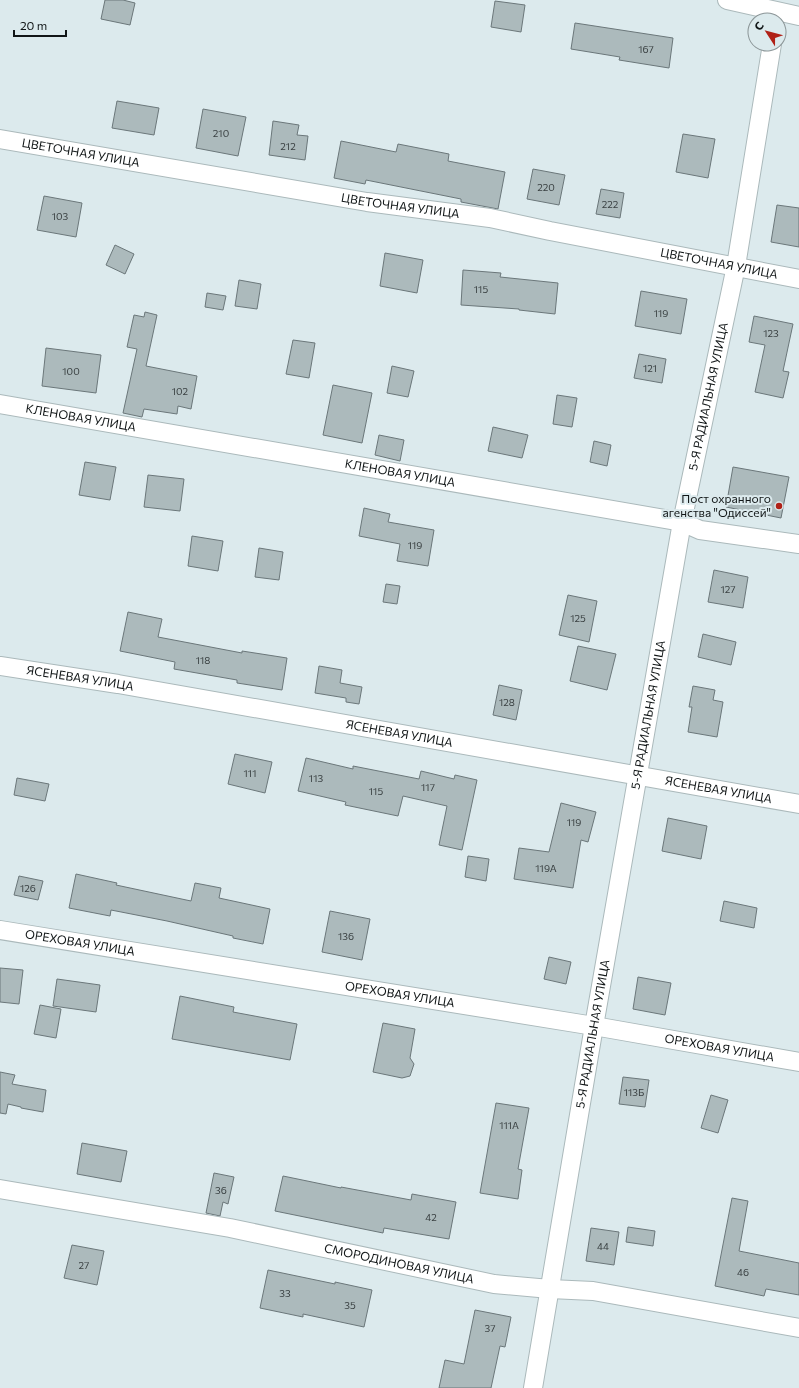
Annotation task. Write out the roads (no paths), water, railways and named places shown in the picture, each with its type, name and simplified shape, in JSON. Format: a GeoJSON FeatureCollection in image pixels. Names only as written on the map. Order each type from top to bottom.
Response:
{"type":"FeatureCollection","features":[{"type":"Feature","properties":{"kind":"street"},"geometry":{"type":"LineString","coordinates":[[727,0],[799,16]]}},
{"type":"Feature","properties":{"kind":"street","name":"5-Я РАДИАЛЬНАЯ УЛИЦА"},"geometry":{"type":"LineString","coordinates":[[533,1388],[594,1026],[682,522],[736,266],[771,52]]}},
{"type":"Feature","properties":{"kind":"street","name":"ЦВЕТОЧНАЯ УЛИЦА"},"geometry":{"type":"LineString","coordinates":[[0,139],[367,202],[490,218],[799,279]]}},
{"type":"Feature","properties":{"kind":"street","name":"КЛЕНОВАЯ УЛИЦА"},"geometry":{"type":"LineString","coordinates":[[0,404],[682,522],[700,530],[799,544]]}},
{"type":"Feature","properties":{"kind":"street","name":"ЯСЕНЕВАЯ УЛИЦА"},"geometry":{"type":"LineString","coordinates":[[0,666],[140,688],[799,804]]}},
{"type":"Feature","properties":{"kind":"street","name":"ОРЕХОВАЯ УЛИЦА"},"geometry":{"type":"LineString","coordinates":[[0,930],[594,1026],[799,1062]]}},
{"type":"Feature","properties":{"kind":"street","name":"СМОРОДИНОВАЯ УЛИЦА"},"geometry":{"type":"LineString","coordinates":[[0,1190],[230,1228],[494,1284],[593,1291],[799,1328]]}},
{"type":"Feature","properties":{"kind":"place","name":"Пост охранного агенства \"Одисcей\""},"geometry":{"type":"Point","coordinates":[779,506]}}]}
